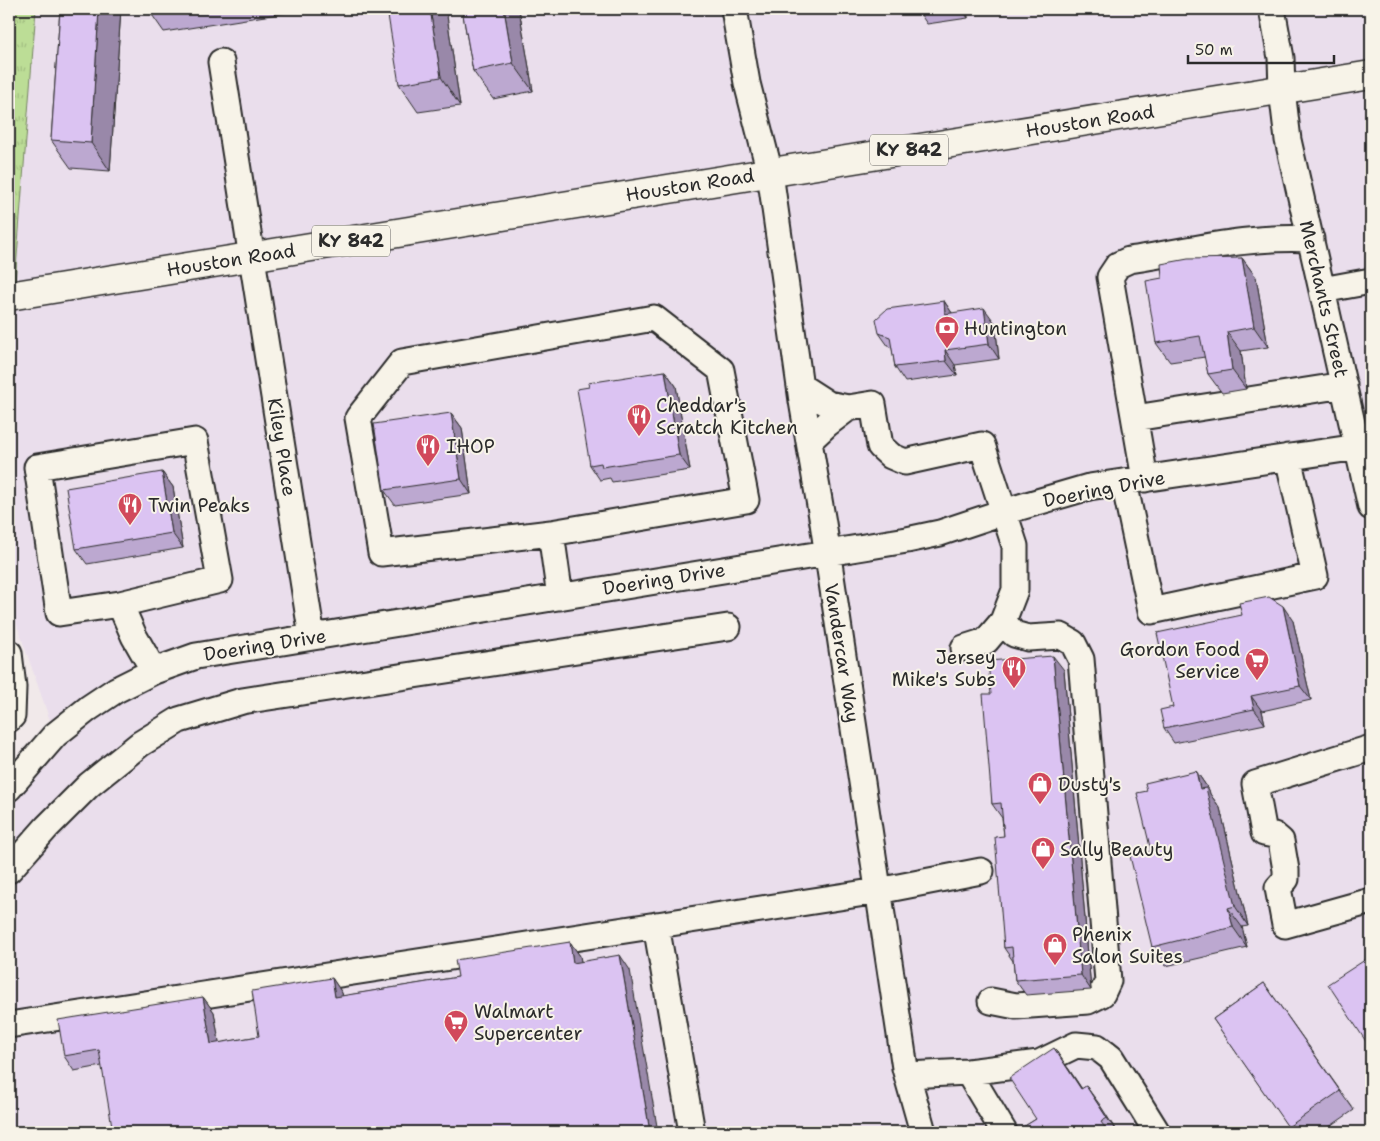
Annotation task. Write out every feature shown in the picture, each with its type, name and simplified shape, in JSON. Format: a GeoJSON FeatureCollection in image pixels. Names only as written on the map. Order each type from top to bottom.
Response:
{"type":"FeatureCollection","features":[{"type":"Feature","properties":{"kind":"main road","name":"Houston Road"},"geometry":{"type":"LineString","coordinates":[[9,296],[1371,75]]}},
{"type":"Feature","properties":{"kind":"street","name":"Vandercar Way"},"geometry":{"type":"LineString","coordinates":[[734,9],[747,82],[770,172],[800,386],[907,1075],[923,1132]]}},
{"type":"Feature","properties":{"kind":"street","name":"Merchants Street"},"geometry":{"type":"LineString","coordinates":[[1272,9],[1281,58],[1282,90],[1288,140],[1371,507]]}},
{"type":"Feature","properties":{"kind":"street","name":"Kiley Place"},"geometry":{"type":"LineString","coordinates":[[221,62],[312,637]]}},
{"type":"Feature","properties":{"kind":"street"},"geometry":{"type":"LineString","coordinates":[[1288,457],[1315,576],[1151,611],[1135,481],[1135,418],[1110,277],[1118,265],[1129,260],[1285,237],[1311,239]]}},
{"type":"Feature","properties":{"kind":"street"},"geometry":{"type":"LineString","coordinates":[[1322,290],[1371,281]]}},
{"type":"Feature","properties":{"kind":"street"},"geometry":{"type":"LineString","coordinates":[[654,318],[721,370],[746,500],[551,533],[381,553],[358,418],[402,362],[654,318]]}},
{"type":"Feature","properties":{"kind":"street"},"geometry":{"type":"LineString","coordinates":[[1135,418],[1344,385]]}},
{"type":"Feature","properties":{"kind":"street"},"geometry":{"type":"LineString","coordinates":[[800,386],[828,404],[848,408],[873,404],[880,446],[891,456],[905,462],[982,445],[1015,546],[1015,590],[1003,621],[986,641],[964,648]]}},
{"type":"Feature","properties":{"kind":"street"},"geometry":{"type":"LineString","coordinates":[[809,441],[848,408]]}},
{"type":"Feature","properties":{"kind":"street"},"geometry":{"type":"LineString","coordinates":[[195,441],[220,580],[120,604],[59,613],[37,467],[195,441]]}},
{"type":"Feature","properties":{"kind":"street","name":"Doering Drive"},"geometry":{"type":"LineString","coordinates":[[9,788],[55,735],[70,722],[116,690],[154,671],[196,656],[907,540],[940,533],[1066,493],[1358,447]]}},
{"type":"Feature","properties":{"kind":"street"},"geometry":{"type":"LineString","coordinates":[[551,533],[560,596]]}},
{"type":"Feature","properties":{"kind":"street"},"geometry":{"type":"LineString","coordinates":[[120,604],[134,636],[154,671]]}},
{"type":"Feature","properties":{"kind":"street"},"geometry":{"type":"LineString","coordinates":[[991,1000],[1016,1006],[1088,1001],[1102,994],[1108,981],[1081,659],[1073,644],[1062,636],[1028,638],[1014,634],[1003,621]]}},
{"type":"Feature","properties":{"kind":"street"},"geometry":{"type":"LineString","coordinates":[[9,870],[47,827],[89,785],[140,744],[179,720],[242,701],[728,627]]}},
{"type":"Feature","properties":{"kind":"street"},"geometry":{"type":"LineString","coordinates":[[9,653],[13,687],[12,716],[9,719]]}},
{"type":"Feature","properties":{"kind":"street"},"geometry":{"type":"LineString","coordinates":[[1371,748],[1255,784],[1264,834],[1274,835],[1280,841],[1286,879],[1278,888],[1285,925],[1371,901]]}},
{"type":"Feature","properties":{"kind":"street"},"geometry":{"type":"LineString","coordinates":[[9,1025],[878,891],[981,871]]}},
{"type":"Feature","properties":{"kind":"street"},"geometry":{"type":"LineString","coordinates":[[656,925],[692,1132]]}},
{"type":"Feature","properties":{"kind":"street"},"geometry":{"type":"LineString","coordinates":[[907,1075],[968,1072],[1040,1063],[1076,1045],[1097,1047],[1112,1058],[1157,1132]]}},
{"type":"Feature","properties":{"kind":"street"},"geometry":{"type":"LineString","coordinates":[[968,1072],[1004,1132]]}},
{"type":"Feature","properties":{"kind":"shaded area"},"geometry":{"type":"Polygon","coordinates":[[[36,9],[1371,9],[1371,1132],[9,1132],[9,788],[55,735],[9,602],[9,296],[14,295],[36,9]]]}},
{"type":"Feature","properties":{"kind":"green space"},"geometry":{"type":"Polygon","coordinates":[[[9,9],[36,9],[14,296],[9,296],[9,9]]]}},
{"type":"Feature","properties":{"kind":"building"},"geometry":{"type":"Polygon","coordinates":[[[60,9],[99,9],[91,143],[51,140],[60,9]]]}},
{"type":"Feature","properties":{"kind":"building"},"geometry":{"type":"Polygon","coordinates":[[[387,9],[430,9],[441,77],[399,84],[387,9]]]}},
{"type":"Feature","properties":{"kind":"building"},"geometry":{"type":"Polygon","coordinates":[[[462,9],[504,9],[513,63],[473,71],[462,9]]]}},
{"type":"Feature","properties":{"kind":"building"},"geometry":{"type":"Polygon","coordinates":[[[1242,258],[1254,327],[1227,332],[1232,370],[1208,374],[1200,336],[1156,343],[1146,281],[1162,278],[1161,264],[1188,259],[1242,258]]]}},
{"type":"Feature","properties":{"kind":"building","name":"Huntington"},"geometry":{"type":"Polygon","coordinates":[[[944,301],[945,314],[984,308],[989,344],[945,350],[946,361],[895,367],[890,337],[879,333],[876,319],[887,309],[944,301]]]}},
{"type":"Feature","properties":{"kind":"building","name":"Cheddar's Scratch Kitchen"},"geometry":{"type":"Polygon","coordinates":[[[665,371],[679,455],[602,467],[601,463],[590,465],[577,389],[589,387],[588,383],[665,371]]]}},
{"type":"Feature","properties":{"kind":"building","name":"IHOP"},"geometry":{"type":"Polygon","coordinates":[[[451,413],[461,479],[384,490],[374,424],[451,413]]]}},
{"type":"Feature","properties":{"kind":"building","name":"Twin Peaks"},"geometry":{"type":"Polygon","coordinates":[[[162,472],[172,533],[76,549],[66,488],[162,472]]]}},
{"type":"Feature","properties":{"kind":"building"},"geometry":{"type":"Polygon","coordinates":[[[1269,597],[1283,606],[1300,686],[1251,696],[1254,709],[1164,728],[1160,710],[1173,707],[1157,633],[1242,615],[1239,603],[1269,597]]]}},
{"type":"Feature","properties":{"kind":"building"},"geometry":{"type":"Polygon","coordinates":[[[1053,656],[1081,975],[1015,980],[1012,947],[1004,948],[995,837],[1004,836],[1001,803],[992,804],[983,694],[991,694],[988,661],[1053,656]]]}},
{"type":"Feature","properties":{"kind":"building"},"geometry":{"type":"Polygon","coordinates":[[[1196,771],[1200,789],[1206,788],[1235,906],[1228,908],[1233,927],[1152,947],[1130,856],[1151,851],[1137,793],[1147,791],[1145,783],[1196,771]]]}},
{"type":"Feature","properties":{"kind":"building","name":"Walmart Supercenter"},"geometry":{"type":"Polygon","coordinates":[[[570,942],[573,963],[620,955],[650,1132],[113,1132],[99,1050],[64,1056],[58,1020],[203,997],[211,1044],[259,1036],[252,991],[332,978],[335,997],[458,977],[455,960],[570,942]]]}},
{"type":"Feature","properties":{"kind":"building"},"geometry":{"type":"Polygon","coordinates":[[[1371,956],[1371,1049],[1328,984],[1371,956]]]}},
{"type":"Feature","properties":{"kind":"building"},"geometry":{"type":"Polygon","coordinates":[[[1264,983],[1340,1091],[1288,1127],[1213,1019],[1264,983]]]}},
{"type":"Feature","properties":{"kind":"building"},"geometry":{"type":"Polygon","coordinates":[[[1054,1048],[1081,1089],[1086,1086],[1107,1118],[1101,1122],[1108,1132],[1015,1132],[1036,1119],[1009,1078],[1054,1048]]]}},
{"type":"Feature","properties":{"kind":"place","name":"Huntington"},"geometry":{"type":"Point","coordinates":[947,349]}},
{"type":"Feature","properties":{"kind":"place","name":"Cheddar's Scratch Kitchen"},"geometry":{"type":"Point","coordinates":[639,437]}},
{"type":"Feature","properties":{"kind":"place","name":"IHOP"},"geometry":{"type":"Point","coordinates":[428,467]}},
{"type":"Feature","properties":{"kind":"place","name":"Twin Peaks"},"geometry":{"type":"Point","coordinates":[130,526]}},
{"type":"Feature","properties":{"kind":"place","name":"Gordon Food Service"},"geometry":{"type":"Point","coordinates":[1257,681]}},
{"type":"Feature","properties":{"kind":"place","name":"Jersey Mike's Subs"},"geometry":{"type":"Point","coordinates":[1014,689]}},
{"type":"Feature","properties":{"kind":"place","name":"Dusty's"},"geometry":{"type":"Point","coordinates":[1040,805]}},
{"type":"Feature","properties":{"kind":"place","name":"Sally Beauty"},"geometry":{"type":"Point","coordinates":[1043,870]}},
{"type":"Feature","properties":{"kind":"place","name":"Phenix Salon Suites"},"geometry":{"type":"Point","coordinates":[1055,966]}},
{"type":"Feature","properties":{"kind":"place","name":"Walmart Supercenter"},"geometry":{"type":"Point","coordinates":[456,1043]}}]}
